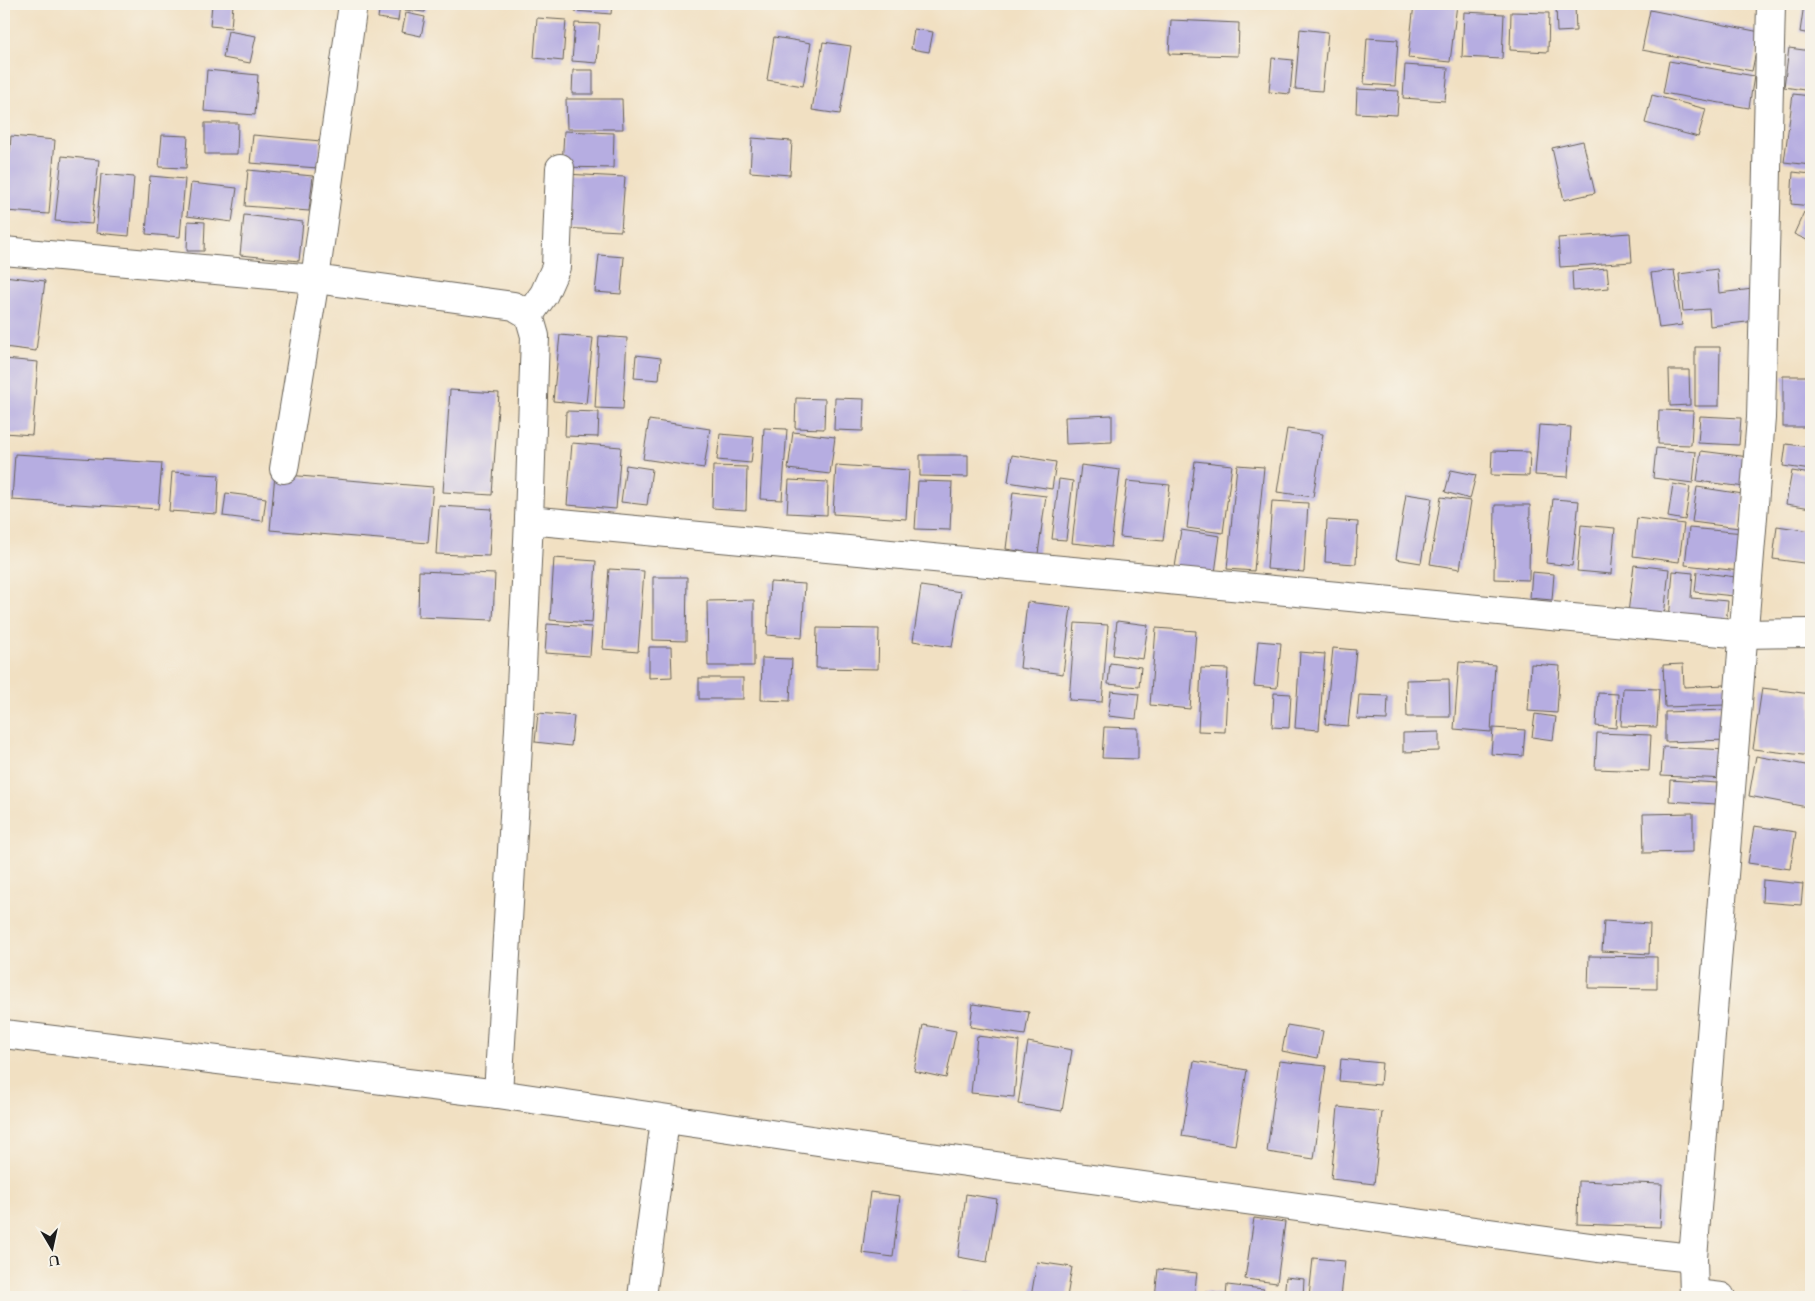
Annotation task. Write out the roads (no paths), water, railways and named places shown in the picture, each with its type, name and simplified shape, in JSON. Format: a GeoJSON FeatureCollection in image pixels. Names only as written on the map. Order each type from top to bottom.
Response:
{"type":"FeatureCollection","features":[{"type":"Feature","properties":{"kind":"street"},"geometry":{"type":"LineString","coordinates":[[284,469],[315,279],[353,4]]}},
{"type":"Feature","properties":{"kind":"street"},"geometry":{"type":"LineString","coordinates":[[1722,1297],[1694,1296],[1693,1258],[1761,418],[1771,4]]}},
{"type":"Feature","properties":{"kind":"street"},"geometry":{"type":"LineString","coordinates":[[528,316],[544,294],[556,267],[560,168]]}},
{"type":"Feature","properties":{"kind":"street"},"geometry":{"type":"LineString","coordinates":[[4,251],[315,279],[514,306],[528,316],[535,336],[529,520],[498,1094]]}},
{"type":"Feature","properties":{"kind":"street"},"geometry":{"type":"LineString","coordinates":[[529,520],[1743,634],[1811,633]]}},
{"type":"Feature","properties":{"kind":"street"},"geometry":{"type":"LineString","coordinates":[[4,1034],[498,1094],[664,1120],[879,1150],[1578,1245],[1693,1258]]}},
{"type":"Feature","properties":{"kind":"street"},"geometry":{"type":"LineString","coordinates":[[642,1297],[664,1120]]}}]}
